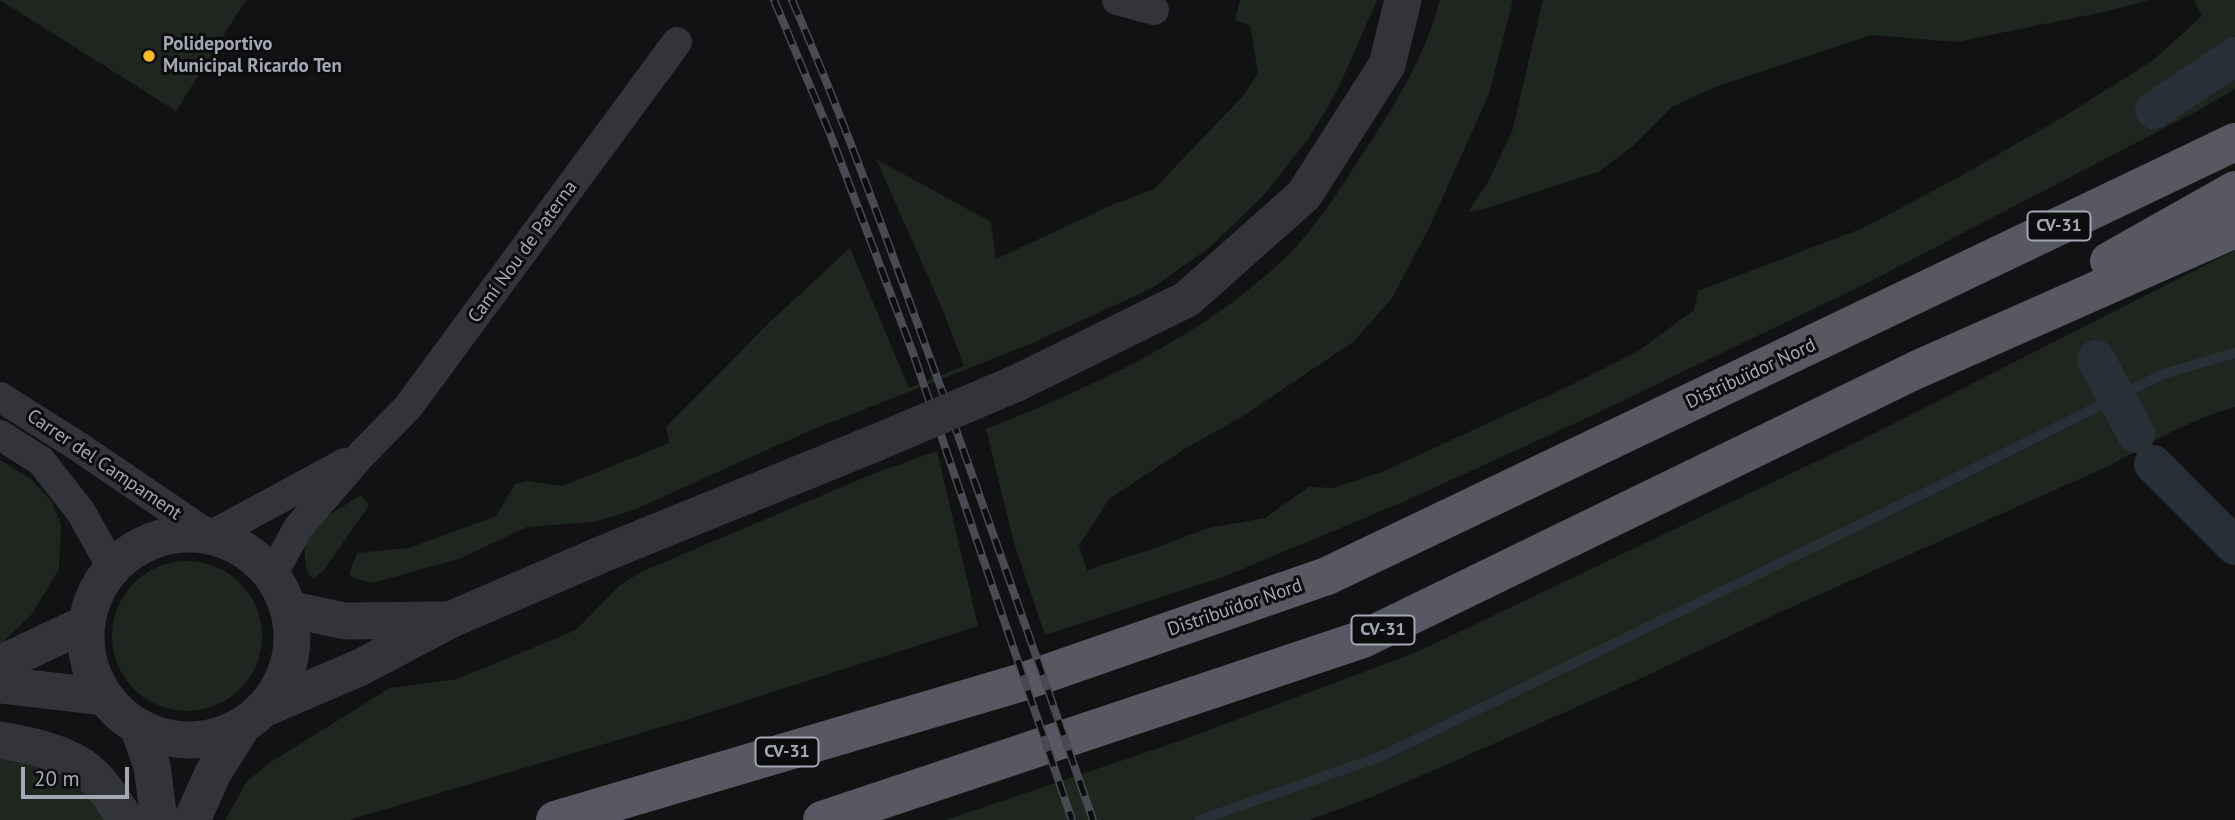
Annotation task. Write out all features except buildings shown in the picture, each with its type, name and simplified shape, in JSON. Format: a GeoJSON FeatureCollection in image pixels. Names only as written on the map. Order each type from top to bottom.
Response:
{"type":"FeatureCollection","features":[{"type":"Feature","properties":{"kind":"highway"},"geometry":{"type":"LineString","coordinates":[[1883,311],[2235,117]]}},
{"type":"Feature","properties":{"kind":"highway","name":"CV-31"},"geometry":{"type":"LineString","coordinates":[[1883,311],[2235,142]]}},
{"type":"Feature","properties":{"kind":"highway"},"geometry":{"type":"LineString","coordinates":[[1916,370],[2235,190]]}},
{"type":"Feature","properties":{"kind":"highway"},"geometry":{"type":"LineString","coordinates":[[1916,370],[2235,229]]}},
{"type":"Feature","properties":{"kind":"highway","name":"Distribuïdor Nord"},"geometry":{"type":"LineString","coordinates":[[555,820],[1019,683],[1327,576],[1883,311]]}},
{"type":"Feature","properties":{"kind":"highway","name":"CV-31"},"geometry":{"type":"LineString","coordinates":[[822,820],[1363,639],[1916,370]]}},
{"type":"Feature","properties":{"kind":"street"},"geometry":{"type":"LineString","coordinates":[[1117,0],[1154,10]]}},
{"type":"Feature","properties":{"kind":"street"},"geometry":{"type":"LineString","coordinates":[[192,820],[213,773],[252,718],[278,689],[288,663],[292,636],[288,609],[272,575],[253,556],[228,540],[210,535],[163,537],[135,548],[112,568],[94,596],[87,623],[86,649],[93,674],[105,697],[120,714],[138,727],[163,737],[190,740],[218,736],[252,718],[362,667],[452,619],[605,552],[1017,383],[1187,299],[1304,195],[1387,65],[1403,0]]}},
{"type":"Feature","properties":{"kind":"street","name":"Camí Nou de Paterna"},"geometry":{"type":"LineString","coordinates":[[272,575],[298,527],[361,455],[408,407],[677,42]]}},
{"type":"Feature","properties":{"kind":"street","name":"Carrer del Campament"},"geometry":{"type":"LineString","coordinates":[[0,397],[210,535]]}},
{"type":"Feature","properties":{"kind":"street","name":"Carrer del Campament"},"geometry":{"type":"LineString","coordinates":[[0,435],[41,461],[81,512],[112,568]]}},
{"type":"Feature","properties":{"kind":"street","name":"Camí Nou de Paterna"},"geometry":{"type":"LineString","coordinates":[[210,535],[361,455]]}},
{"type":"Feature","properties":{"kind":"street"},"geometry":{"type":"LineString","coordinates":[[288,609],[345,621],[452,619]]}},
{"type":"Feature","properties":{"kind":"street"},"geometry":{"type":"LineString","coordinates":[[0,664],[87,623]]}},
{"type":"Feature","properties":{"kind":"street"},"geometry":{"type":"LineString","coordinates":[[0,685],[105,697]]}},
{"type":"Feature","properties":{"kind":"street"},"geometry":{"type":"LineString","coordinates":[[138,727],[152,766],[159,820]]}},
{"type":"Feature","properties":{"kind":"street"},"geometry":{"type":"LineString","coordinates":[[0,740],[42,748],[82,766],[105,790],[127,820]]}},
{"type":"Feature","properties":{"kind":"shaded area","name":"Polideportivo Municipal Ricardo Ten"},"geometry":{"type":"Polygon","coordinates":[[[0,0],[246,0],[176,111],[0,0]]]}},
{"type":"Feature","properties":{"kind":"shaded area"},"geometry":{"type":"Polygon","coordinates":[[[1240,0],[1377,0],[1338,89],[1309,138],[1264,195],[1209,248],[1152,288],[1035,342],[807,432],[631,511],[593,522],[527,527],[459,559],[372,583],[353,578],[349,574],[357,553],[409,548],[496,516],[515,484],[528,481],[562,486],[669,443],[666,427],[771,321],[850,248],[909,388],[964,366],[942,308],[876,159],[991,222],[996,259],[1114,204],[1154,189],[1244,95],[1258,73],[1250,26],[1235,20],[1240,0]]]}},
{"type":"Feature","properties":{"kind":"shaded area"},"geometry":{"type":"Polygon","coordinates":[[[1440,0],[1513,0],[1489,94],[1429,228],[1392,298],[1353,342],[1240,418],[1191,445],[1109,499],[1079,545],[1087,570],[1208,528],[1265,518],[1309,487],[1333,488],[1384,471],[1569,386],[1638,351],[1694,310],[1698,291],[1863,228],[2063,117],[2152,61],[2202,16],[2194,0],[2235,0],[2235,89],[1861,286],[1591,416],[1403,502],[1223,577],[1045,635],[1014,543],[986,429],[1066,396],[1144,358],[1218,313],[1285,258],[1328,207],[1387,116],[1418,60],[1440,0]]]}},
{"type":"Feature","properties":{"kind":"shaded area"},"geometry":{"type":"Polygon","coordinates":[[[1543,0],[2149,0],[2104,12],[1956,42],[1872,35],[1715,87],[1672,107],[1633,146],[1598,172],[1468,212],[1489,180],[1512,132],[1543,0]]]}},
{"type":"Feature","properties":{"kind":"shaded area"},"geometry":{"type":"Polygon","coordinates":[[[2235,250],[2235,407],[2186,425],[2109,466],[1466,756],[1372,797],[1309,820],[945,820],[1177,742],[1417,652],[1857,442],[2235,250]]]}},
{"type":"Feature","properties":{"kind":"shaded area"},"geometry":{"type":"Polygon","coordinates":[[[937,451],[978,626],[695,717],[349,820],[225,820],[247,781],[271,762],[390,688],[457,679],[576,630],[620,585],[643,571],[875,473],[937,451]]]}},
{"type":"Feature","properties":{"kind":"shaded area"},"geometry":{"type":"Polygon","coordinates":[[[0,460],[31,479],[52,502],[61,525],[59,569],[32,614],[0,645],[0,460]]]}},
{"type":"Feature","properties":{"kind":"shaded area"},"geometry":{"type":"Polygon","coordinates":[[[361,495],[369,504],[368,507],[324,570],[313,579],[308,572],[305,558],[309,537],[323,520],[361,495]]]}},
{"type":"Feature","properties":{"kind":"shaded area"},"geometry":{"type":"Polygon","coordinates":[[[187,561],[216,567],[240,583],[256,607],[262,636],[256,665],[240,689],[216,705],[187,711],[158,705],[134,689],[118,665],[112,636],[118,607],[134,583],[158,567],[187,561]]]}},
{"type":"Feature","properties":{"kind":"shaded area"},"geometry":{"type":"Polygon","coordinates":[[[0,758],[38,765],[76,784],[109,820],[0,820],[0,758]]]}},
{"type":"Feature","properties":{"kind":"waterway"},"geometry":{"type":"LineString","coordinates":[[2154,110],[2235,56]]}},
{"type":"Feature","properties":{"kind":"waterway"},"geometry":{"type":"LineString","coordinates":[[1200,820],[1382,756],[1927,492],[2163,374],[2235,353]]}},
{"type":"Feature","properties":{"kind":"waterway"},"geometry":{"type":"LineString","coordinates":[[2096,359],[2136,434]]}},
{"type":"Feature","properties":{"kind":"waterway"},"geometry":{"type":"LineString","coordinates":[[2153,464],[2235,546]]}},
{"type":"Feature","properties":{"kind":"railway"},"geometry":{"type":"LineString","coordinates":[[774,0],[831,136],[913,353],[1072,820]]}},
{"type":"Feature","properties":{"kind":"railway"},"geometry":{"type":"LineString","coordinates":[[792,0],[891,251],[1093,820]]}},
{"type":"Feature","properties":{"kind":"place","name":"Polideportivo Municipal Ricardo Ten"},"geometry":{"type":"Point","coordinates":[149,56]}}]}
